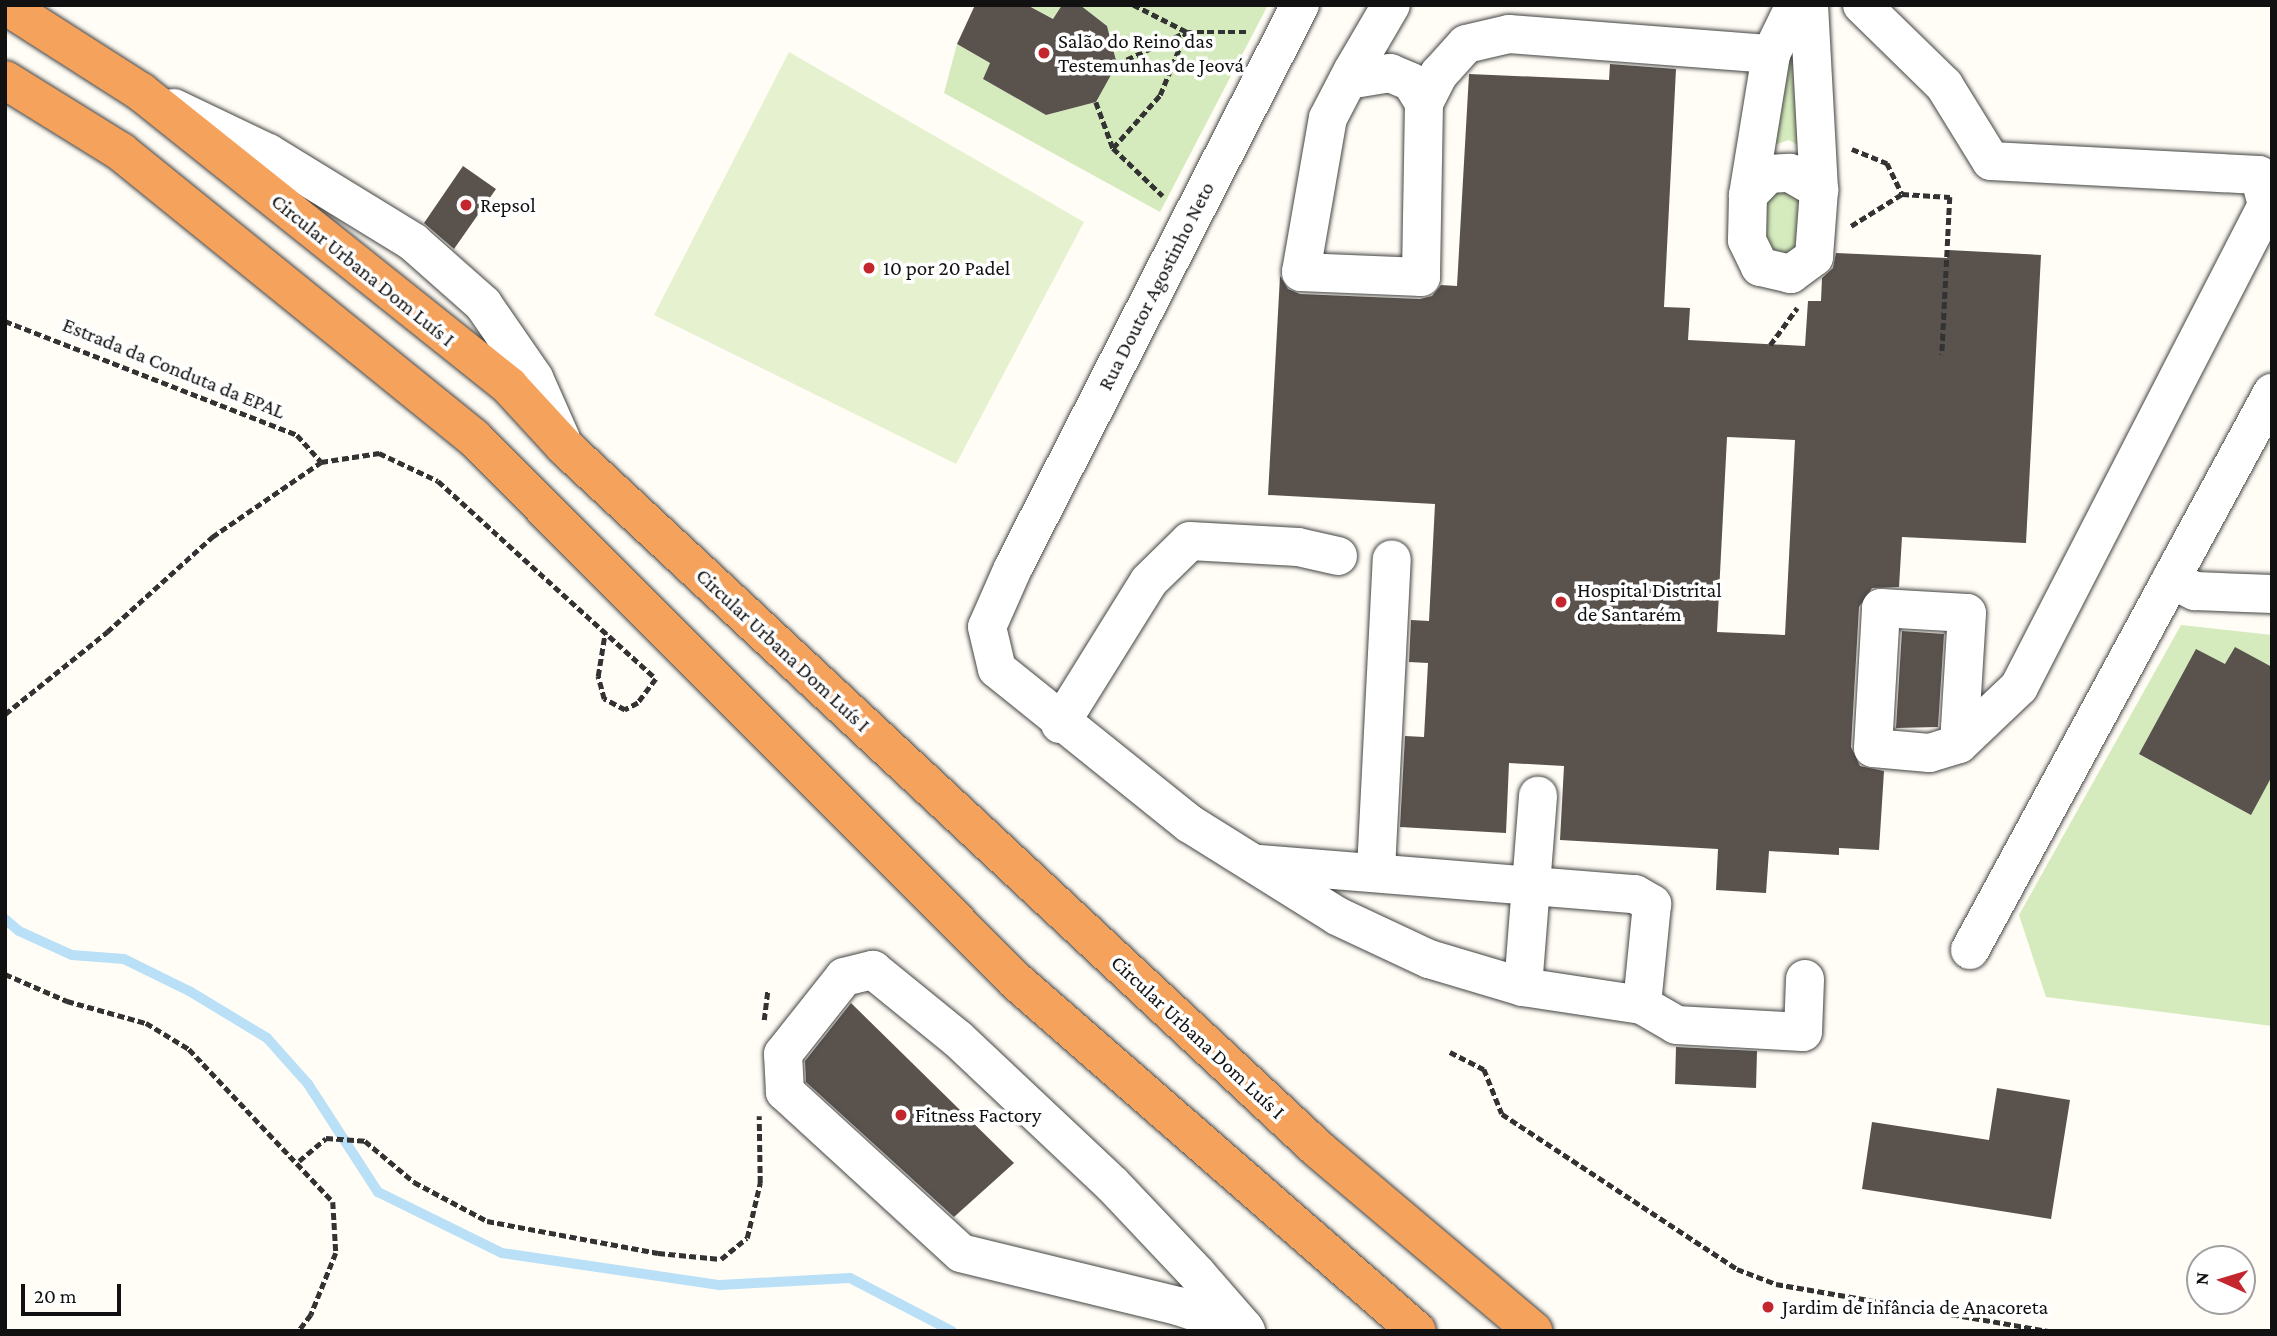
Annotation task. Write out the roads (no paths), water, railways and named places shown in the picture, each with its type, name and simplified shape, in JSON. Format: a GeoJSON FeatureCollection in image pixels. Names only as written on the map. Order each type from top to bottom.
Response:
{"type":"FeatureCollection","features":[{"type":"Feature","properties":{"kind":"highway","name":"Circular Urbana Dom Luís I"},"geometry":{"type":"LineString","coordinates":[[5,5],[141,92],[509,386],[565,447],[1318,1149],[1533,1331]]}},
{"type":"Feature","properties":{"kind":"highway"},"geometry":{"type":"LineString","coordinates":[[5,80],[121,152],[474,438],[1016,981],[1417,1331]]}},
{"type":"Feature","properties":{"kind":"street"},"geometry":{"type":"LineString","coordinates":[[1391,5],[1328,118],[1301,272],[1422,277],[1424,103],[1439,74],[1466,44],[1509,34],[1772,54]]}},
{"type":"Feature","properties":{"kind":"street"},"geometry":{"type":"LineString","coordinates":[[1795,5],[1772,54],[1748,195],[1747,240],[1753,258],[1773,273],[1791,274],[1814,257],[1819,190],[1809,5]]}},
{"type":"Feature","properties":{"kind":"street"},"geometry":{"type":"LineString","coordinates":[[1862,5],[1944,85],[1991,161],[2259,175],[2267,205],[2251,241],[2144,438],[2019,687],[1959,744]]}},
{"type":"Feature","properties":{"kind":"street","name":"Rua Doutor Agostinho Neto"},"geometry":{"type":"LineString","coordinates":[[1293,19],[1013,568],[988,627],[997,669],[1060,723],[1190,824],[1337,916],[1429,959],[1523,987],[1642,1005]]}},
{"type":"Feature","properties":{"kind":"street"},"geometry":{"type":"LineString","coordinates":[[1348,80],[1390,73],[1411,82],[1424,103]]}},
{"type":"Feature","properties":{"kind":"street"},"geometry":{"type":"LineString","coordinates":[[141,92],[268,153],[413,242],[483,304],[534,378],[565,447]]}},
{"type":"Feature","properties":{"kind":"street"},"geometry":{"type":"LineString","coordinates":[[1748,195],[1768,174],[1790,173],[1819,190]]}},
{"type":"Feature","properties":{"kind":"street"},"geometry":{"type":"LineString","coordinates":[[1970,950],[2271,395]]}},
{"type":"Feature","properties":{"kind":"street"},"geometry":{"type":"LineString","coordinates":[[1060,723],[1149,581],[1167,558],[1190,541],[1298,547],[1338,556]]}},
{"type":"Feature","properties":{"kind":"street"},"geometry":{"type":"LineString","coordinates":[[1376,870],[1392,559]]}},
{"type":"Feature","properties":{"kind":"street"},"geometry":{"type":"LineString","coordinates":[[2171,579],[2195,592],[2272,594]]}},
{"type":"Feature","properties":{"kind":"street"},"geometry":{"type":"LineString","coordinates":[[1523,987],[1538,796]]}},
{"type":"Feature","properties":{"kind":"street"},"geometry":{"type":"LineString","coordinates":[[1257,864],[1376,870],[1635,894],[1652,904],[1642,1005],[1676,1025],[1803,1032],[1805,979]]}},
{"type":"Feature","properties":{"kind":"street"},"geometry":{"type":"LineString","coordinates":[[873,970],[958,1039],[1153,1228],[1245,1329],[1115,1290],[961,1253],[785,1092],[783,1054],[844,977],[873,970]]}},
{"type":"Feature","properties":{"kind":"street"},"geometry":{"type":"LineString","coordinates":[[1115,1290],[1147,1276],[1161,1262],[1153,1228]]}},
{"type":"Feature","properties":{"kind":"waterway"},"geometry":{"type":"LineString","coordinates":[[5,919],[19,931],[72,955],[124,959],[191,992],[267,1038],[308,1084],[378,1192],[502,1253],[720,1285],[850,1278],[952,1331]]}},
{"type":"Feature","properties":{"kind":"place","name":"Salão do Reino das Testemunhas de Jeová"},"geometry":{"type":"Point","coordinates":[1044,53]}},
{"type":"Feature","properties":{"kind":"place","name":"Repsol"},"geometry":{"type":"Point","coordinates":[466,205]}},
{"type":"Feature","properties":{"kind":"place","name":"10 por 20 Padel"},"geometry":{"type":"Point","coordinates":[869,268]}},
{"type":"Feature","properties":{"kind":"place","name":"Hospital Distrital de Santarém"},"geometry":{"type":"Point","coordinates":[1561,602]}},
{"type":"Feature","properties":{"kind":"place","name":"Fitness Factory"},"geometry":{"type":"Point","coordinates":[901,1115]}},
{"type":"Feature","properties":{"kind":"place","name":"Jardim de Infância de Anacoreta"},"geometry":{"type":"Point","coordinates":[1768,1307]}}]}
